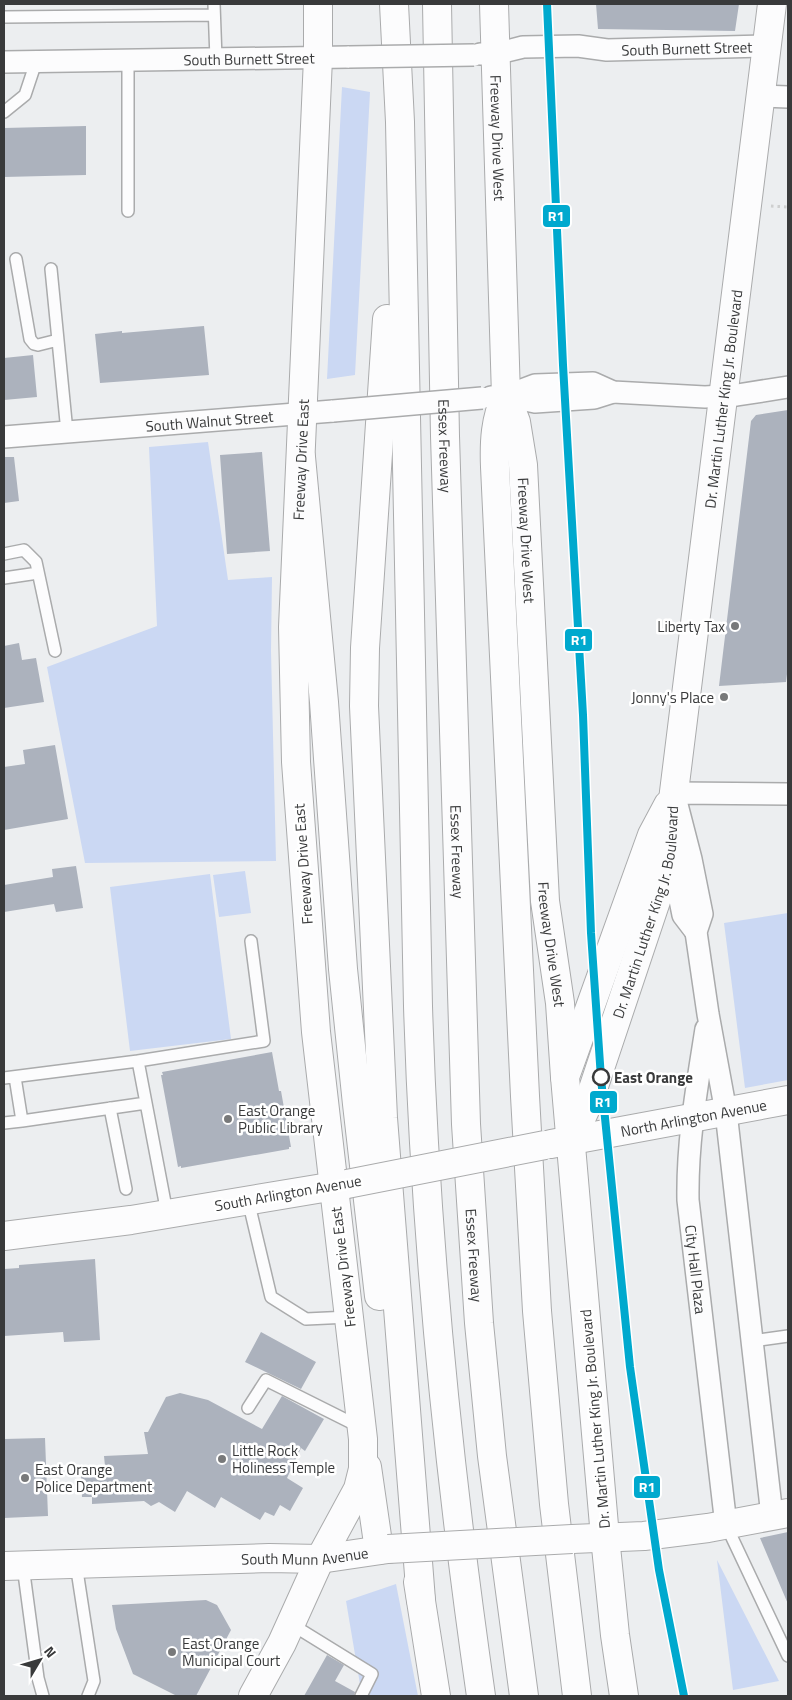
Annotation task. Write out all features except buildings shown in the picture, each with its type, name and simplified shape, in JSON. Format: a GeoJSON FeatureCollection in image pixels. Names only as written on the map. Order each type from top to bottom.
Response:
{"type":"FeatureCollection","features":[{"type":"Feature","properties":{"kind":"main road","name":"Freeway Drive East"},"geometry":{"type":"LineString","coordinates":[[253,1696],[291,1624],[320,1559],[358,1489],[363,1469],[362,1433],[349,1316],[340,1185],[314,1007],[296,762],[293,627],[318,58],[318,4]]}},
{"type":"Feature","properties":{"kind":"main road"},"geometry":{"type":"LineString","coordinates":[[394,4],[400,122],[418,986],[423,1138],[431,1268],[443,1399],[457,1524],[481,1696]]}},
{"type":"Feature","properties":{"kind":"main road","name":"Essex Freeway"},"geometry":{"type":"LineString","coordinates":[[437,4],[445,427],[466,1124],[479,1323],[492,1446],[524,1696]]}},
{"type":"Feature","properties":{"kind":"main road","name":"Freeway Drive West"},"geometry":{"type":"LineString","coordinates":[[494,4],[485,54],[494,397],[516,422],[523,465],[545,901],[560,1004],[565,1078]]}},
{"type":"Feature","properties":{"kind":"main road","name":"Dr. Martin Luther King Jr. Boulevard"},"geometry":{"type":"LineString","coordinates":[[558,1143],[588,1101],[665,874],[670,848],[670,826],[772,4]]}},
{"type":"Feature","properties":{"kind":"main road"},"geometry":{"type":"LineString","coordinates":[[400,122],[365,648],[364,706],[383,1118],[421,1600]]}},
{"type":"Feature","properties":{"kind":"main road"},"geometry":{"type":"LineString","coordinates":[[494,397],[501,407],[496,427],[495,467],[525,1096],[543,1389],[554,1504],[577,1696]]}},
{"type":"Feature","properties":{"kind":"main road"},"geometry":{"type":"LineString","coordinates":[[301,457],[324,702],[342,960],[354,1075],[387,1369],[436,1696]]}},
{"type":"Feature","properties":{"kind":"main road","name":"Dr. Martin Luther King Jr. Boulevard"},"geometry":{"type":"LineString","coordinates":[[624,1696],[558,1143],[565,1078],[652,836],[674,793]]}},
{"type":"Feature","properties":{"kind":"main road","name":"North Arlington Avenue"},"geometry":{"type":"LineString","coordinates":[[558,1143],[788,1100]]}},
{"type":"Feature","properties":{"kind":"main road","name":"South Arlington Avenue"},"geometry":{"type":"LineString","coordinates":[[4,1236],[98,1225],[340,1185],[558,1143]]}},
{"type":"Feature","properties":{"kind":"main road"},"geometry":{"type":"LineString","coordinates":[[362,1433],[384,1549]]}},
{"type":"Feature","properties":{"kind":"main road","name":"South Munn Avenue"},"geometry":{"type":"LineString","coordinates":[[14,1566],[269,1558],[320,1559],[384,1549],[644,1536],[726,1525],[780,1514]]}},
{"type":"Feature","properties":{"kind":"street","name":"South Burnett Street"},"geometry":{"type":"LineString","coordinates":[[4,62],[485,54],[523,47],[578,46],[607,50],[766,46]]}},
{"type":"Feature","properties":{"kind":"street"},"geometry":{"type":"LineString","coordinates":[[760,96],[788,97]]}},
{"type":"Feature","properties":{"kind":"street","name":"South Walnut Street"},"geometry":{"type":"LineString","coordinates":[[4,437],[494,397],[534,384],[593,383],[613,392],[722,397],[788,387]]}},
{"type":"Feature","properties":{"kind":"street"},"geometry":{"type":"LineString","coordinates":[[674,793],[788,794]]}},
{"type":"Feature","properties":{"kind":"street","name":"City Hall Plaza"},"geometry":{"type":"LineString","coordinates":[[674,793],[702,914],[696,932],[708,1014],[726,1112],[752,1342],[780,1514]]}},
{"type":"Feature","properties":{"kind":"street","name":"City Hall Plaza"},"geometry":{"type":"LineString","coordinates":[[670,848],[683,914],[696,932]]}},
{"type":"Feature","properties":{"kind":"street","name":"City Hall Plaza"},"geometry":{"type":"LineString","coordinates":[[708,1014],[692,1118],[688,1200],[726,1525]]}},
{"type":"Feature","properties":{"kind":"lane"},"geometry":{"type":"LineString","coordinates":[[4,17],[214,9],[216,59]]}},
{"type":"Feature","properties":{"kind":"lane"},"geometry":{"type":"LineString","coordinates":[[128,60],[128,211]]}},
{"type":"Feature","properties":{"kind":"lane"},"geometry":{"type":"LineString","coordinates":[[4,112],[25,95],[36,62]]}},
{"type":"Feature","properties":{"kind":"lane"},"geometry":{"type":"LineString","coordinates":[[16,259],[30,339],[34,344],[38,345],[58,340]]}},
{"type":"Feature","properties":{"kind":"lane"},"geometry":{"type":"LineString","coordinates":[[51,269],[67,432]]}},
{"type":"Feature","properties":{"kind":"lane"},"geometry":{"type":"LineString","coordinates":[[4,554],[24,550],[36,562],[55,650]]}},
{"type":"Feature","properties":{"kind":"lane"},"geometry":{"type":"LineString","coordinates":[[4,578],[38,573]]}},
{"type":"Feature","properties":{"kind":"lane"},"geometry":{"type":"LineString","coordinates":[[22,1121],[9,1078],[264,1041],[251,941]]}},
{"type":"Feature","properties":{"kind":"lane"},"geometry":{"type":"LineString","coordinates":[[138,1060],[167,1214]]}},
{"type":"Feature","properties":{"kind":"lane"},"geometry":{"type":"LineString","coordinates":[[4,1123],[146,1104]]}},
{"type":"Feature","properties":{"kind":"lane"},"geometry":{"type":"LineString","coordinates":[[110,1108],[126,1189]]}},
{"type":"Feature","properties":{"kind":"lane"},"geometry":{"type":"LineString","coordinates":[[248,1200],[271,1297],[306,1319],[349,1316]]}},
{"type":"Feature","properties":{"kind":"lane"},"geometry":{"type":"LineString","coordinates":[[752,1342],[788,1336]]}},
{"type":"Feature","properties":{"kind":"lane"},"geometry":{"type":"LineString","coordinates":[[248,1408],[266,1380],[362,1433]]}},
{"type":"Feature","properties":{"kind":"lane"},"geometry":{"type":"LineString","coordinates":[[726,1525],[788,1656]]}},
{"type":"Feature","properties":{"kind":"lane"},"geometry":{"type":"LineString","coordinates":[[76,1564],[94,1681],[88,1696]]}},
{"type":"Feature","properties":{"kind":"lane"},"geometry":{"type":"LineString","coordinates":[[14,1566],[43,1696]]}},
{"type":"Feature","properties":{"kind":"lane"},"geometry":{"type":"LineString","coordinates":[[291,1624],[372,1674],[361,1696]]}},
{"type":"Feature","properties":{"kind":"path"},"geometry":{"type":"LineString","coordinates":[[771,206],[788,207]]}},
{"type":"Feature","properties":{"kind":"shaded area"},"geometry":{"type":"Polygon","coordinates":[[[342,87],[370,92],[355,375],[327,379],[342,87]]]}},
{"type":"Feature","properties":{"kind":"shaded area"},"geometry":{"type":"Polygon","coordinates":[[[208,442],[228,580],[272,577],[271,651],[276,861],[85,863],[47,667],[157,626],[149,447],[208,442]]]}},
{"type":"Feature","properties":{"kind":"shaded area"},"geometry":{"type":"Polygon","coordinates":[[[245,871],[251,913],[219,917],[213,875],[245,871]]]}},
{"type":"Feature","properties":{"kind":"shaded area"},"geometry":{"type":"Polygon","coordinates":[[[210,874],[231,1039],[130,1051],[110,887],[210,874]]]}},
{"type":"Feature","properties":{"kind":"shaded area"},"geometry":{"type":"Polygon","coordinates":[[[788,913],[788,1080],[745,1088],[724,923],[788,913]]]}},
{"type":"Feature","properties":{"kind":"shaded area"},"geometry":{"type":"Polygon","coordinates":[[[717,1560],[779,1681],[733,1690],[717,1560]]]}},
{"type":"Feature","properties":{"kind":"shaded area"},"geometry":{"type":"Polygon","coordinates":[[[396,1584],[418,1696],[362,1696],[346,1601],[396,1584]]]}},
{"type":"Feature","properties":{"kind":"transit line","name":"R1"},"geometry":{"type":"LineString","coordinates":[[547,4],[563,365],[583,715],[591,933],[601,1078],[630,1367],[659,1570],[684,1696]]}},
{"type":"Feature","properties":{"kind":"place","name":"Liberty Tax"},"geometry":{"type":"Point","coordinates":[735,626]}},
{"type":"Feature","properties":{"kind":"place","name":"Jonny's Place"},"geometry":{"type":"Point","coordinates":[724,697]}},
{"type":"Feature","properties":{"kind":"place","name":"East Orange"},"geometry":{"type":"Point","coordinates":[601,1077]}},
{"type":"Feature","properties":{"kind":"place","name":"East Orange Public Library"},"geometry":{"type":"Point","coordinates":[228,1119]}},
{"type":"Feature","properties":{"kind":"place","name":"Little Rock Holiness Temple"},"geometry":{"type":"Point","coordinates":[222,1459]}},
{"type":"Feature","properties":{"kind":"place","name":"East Orange Police Department"},"geometry":{"type":"Point","coordinates":[25,1478]}},
{"type":"Feature","properties":{"kind":"place","name":"East Orange Municipal Court"},"geometry":{"type":"Point","coordinates":[172,1652]}}]}
